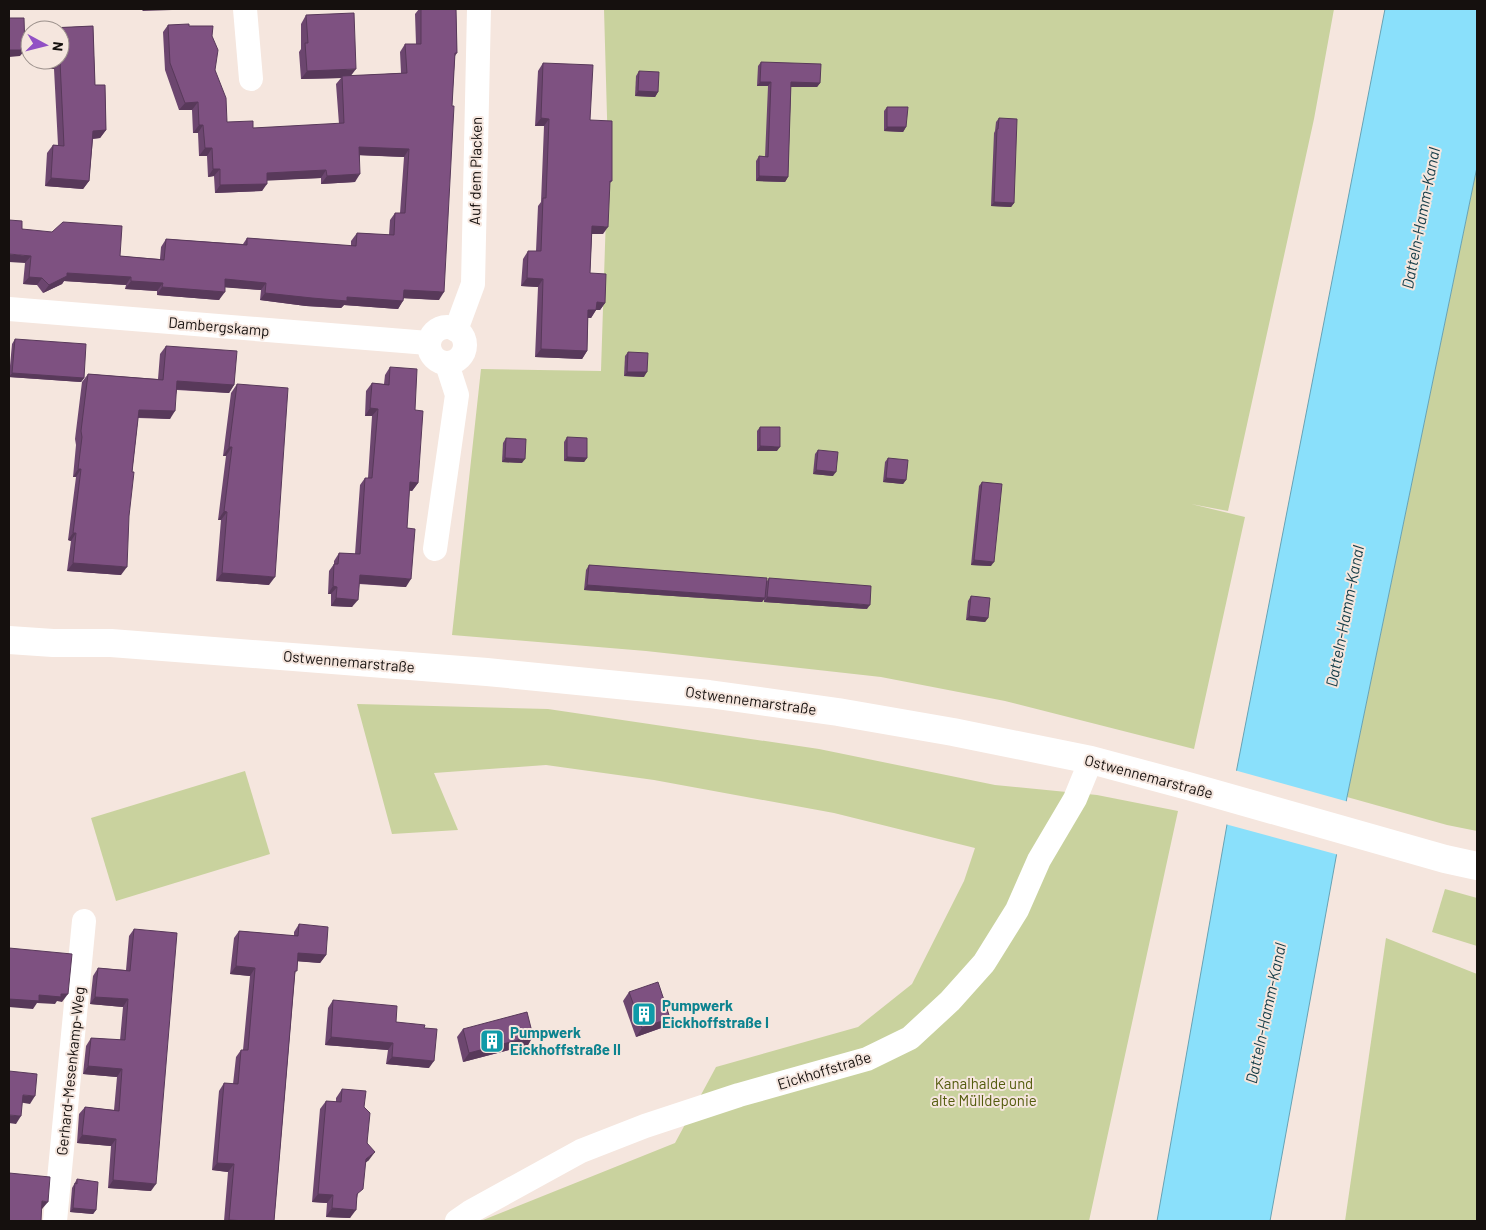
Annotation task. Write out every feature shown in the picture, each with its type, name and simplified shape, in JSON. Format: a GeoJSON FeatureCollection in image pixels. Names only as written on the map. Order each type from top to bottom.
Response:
{"type":"FeatureCollection","features":[{"type":"Feature","properties":{"kind":"street"},"geometry":{"type":"LineString","coordinates":[[245,9],[251,79]]}},
{"type":"Feature","properties":{"kind":"street","name":"Auf dem Placken"},"geometry":{"type":"LineString","coordinates":[[456,330],[473,284],[479,9]]}},
{"type":"Feature","properties":{"kind":"street","name":"Dambergskamp"},"geometry":{"type":"LineString","coordinates":[[9,309],[428,343]]}},
{"type":"Feature","properties":{"kind":"street"},"geometry":{"type":"LineString","coordinates":[[444,327],[456,330],[462,336],[465,343],[464,352],[456,361],[447,364],[433,358],[429,351],[428,343],[430,338],[444,327]]}},
{"type":"Feature","properties":{"kind":"street"},"geometry":{"type":"LineString","coordinates":[[435,548],[457,395],[447,364]]}},
{"type":"Feature","properties":{"kind":"street","name":"Ostwennemarstraße"},"geometry":{"type":"LineString","coordinates":[[9,640],[53,643],[111,643],[478,671],[709,694],[838,712],[953,732],[1091,760],[1477,866]]}},
{"type":"Feature","properties":{"kind":"street","name":"Eickhoffstraße"},"geometry":{"type":"LineString","coordinates":[[458,1221],[470,1212],[581,1151],[645,1126],[739,1095],[867,1060],[910,1038],[950,1001],[984,963],[1017,910],[1039,860],[1075,799],[1091,760]]}},
{"type":"Feature","properties":{"kind":"street","name":"Gerhard-Mesenkamp-Weg"},"geometry":{"type":"LineString","coordinates":[[55,1221],[84,921]]}},
{"type":"Feature","properties":{"kind":"green space"},"geometry":{"type":"Polygon","coordinates":[[[604,9],[1334,9],[1314,119],[1228,511],[1191,504],[1245,517],[1194,749],[1005,701],[881,677],[646,651],[452,635],[481,369],[601,371],[608,152],[604,9]]]}},
{"type":"Feature","properties":{"kind":"green space"},"geometry":{"type":"Polygon","coordinates":[[[1477,167],[1477,831],[1447,825],[1347,797],[1477,167]]]}},
{"type":"Feature","properties":{"kind":"green space","name":"Kanalhalde und alte Mülldeponie"},"geometry":{"type":"Polygon","coordinates":[[[357,704],[548,709],[819,749],[995,785],[1097,795],[1178,811],[1089,1221],[483,1221],[675,1143],[716,1067],[858,1027],[912,984],[964,881],[975,848],[834,813],[654,780],[546,765],[434,773],[458,830],[392,834],[357,704]]]}},
{"type":"Feature","properties":{"kind":"green space"},"geometry":{"type":"Polygon","coordinates":[[[245,771],[270,854],[116,901],[91,818],[245,771]]]}},
{"type":"Feature","properties":{"kind":"green space"},"geometry":{"type":"Polygon","coordinates":[[[1445,889],[1477,898],[1477,946],[1432,932],[1445,889]]]}},
{"type":"Feature","properties":{"kind":"green space"},"geometry":{"type":"Polygon","coordinates":[[[1386,938],[1477,974],[1477,1221],[1345,1221],[1386,938]]]}},
{"type":"Feature","properties":{"kind":"water","name":"Datteln-Hamm-Kanal"},"geometry":{"type":"Polygon","coordinates":[[[1385,9],[1477,9],[1477,167],[1347,797],[1270,1221],[1157,1221],[1237,768],[1385,9]]]}},
{"type":"Feature","properties":{"kind":"pier"},"geometry":{"type":"Polygon","coordinates":[[[1234,770],[1349,802],[1339,855],[1225,824],[1234,770]]]}},
{"type":"Feature","properties":{"kind":"building"},"geometry":{"type":"Polygon","coordinates":[[[421,9],[456,9],[457,53],[455,53],[452,106],[454,106],[444,292],[404,290],[403,301],[347,297],[347,301],[265,293],[266,283],[225,279],[225,292],[162,287],[163,283],[131,281],[131,277],[67,273],[67,276],[49,285],[42,278],[29,277],[31,256],[9,254],[9,220],[22,221],[22,229],[52,232],[63,222],[122,226],[120,256],[164,260],[166,239],[247,245],[247,238],[356,246],[357,233],[394,235],[395,213],[405,213],[409,149],[359,147],[360,174],[327,176],[326,170],[267,173],[267,184],[220,185],[220,169],[213,169],[212,148],[205,148],[203,125],[199,125],[198,102],[185,103],[170,63],[168,25],[213,26],[212,36],[218,50],[215,70],[226,98],[227,122],[253,121],[253,128],[344,123],[342,76],[407,73],[405,44],[421,44],[421,9]]]}},
{"type":"Feature","properties":{"kind":"building"},"geometry":{"type":"Polygon","coordinates":[[[354,13],[356,69],[307,71],[306,15],[354,13]]]}},
{"type":"Feature","properties":{"kind":"building"},"geometry":{"type":"Polygon","coordinates":[[[9,18],[24,18],[24,20],[20,20],[20,50],[9,50],[9,18]]]}},
{"type":"Feature","properties":{"kind":"building"},"geometry":{"type":"Polygon","coordinates":[[[93,26],[95,85],[105,85],[106,130],[93,131],[89,181],[51,178],[53,145],[64,146],[60,70],[70,70],[70,27],[93,26]]]}},
{"type":"Feature","properties":{"kind":"building"},"geometry":{"type":"Polygon","coordinates":[[[761,62],[821,64],[820,83],[791,82],[788,177],[759,176],[759,156],[768,157],[771,82],[760,82],[761,62]]]}},
{"type":"Feature","properties":{"kind":"building"},"geometry":{"type":"Polygon","coordinates":[[[543,63],[593,65],[590,120],[612,121],[612,181],[610,181],[608,227],[592,226],[590,273],[606,274],[605,303],[597,302],[596,310],[588,310],[587,351],[541,349],[543,279],[527,278],[528,251],[541,251],[543,198],[546,198],[549,119],[541,118],[543,63]]]}},
{"type":"Feature","properties":{"kind":"building"},"geometry":{"type":"Polygon","coordinates":[[[639,71],[659,72],[658,92],[638,91],[639,71]]]}},
{"type":"Feature","properties":{"kind":"building"},"geometry":{"type":"Polygon","coordinates":[[[887,107],[908,107],[906,127],[887,127],[887,107]]]}},
{"type":"Feature","properties":{"kind":"building"},"geometry":{"type":"Polygon","coordinates":[[[999,118],[1017,119],[1014,203],[994,202],[999,118]]]}},
{"type":"Feature","properties":{"kind":"building"},"geometry":{"type":"Polygon","coordinates":[[[15,339],[86,344],[84,378],[12,373],[15,339]]]}},
{"type":"Feature","properties":{"kind":"building"},"geometry":{"type":"Polygon","coordinates":[[[166,346],[237,351],[234,385],[177,381],[175,411],[139,410],[132,472],[134,472],[129,516],[127,567],[73,563],[76,533],[73,533],[81,469],[78,469],[81,431],[88,374],[163,380],[166,346]]]}},
{"type":"Feature","properties":{"kind":"building"},"geometry":{"type":"Polygon","coordinates":[[[628,352],[648,353],[647,372],[627,372],[628,352]]]}},
{"type":"Feature","properties":{"kind":"building"},"geometry":{"type":"Polygon","coordinates":[[[390,367],[417,369],[415,410],[423,411],[418,483],[410,482],[407,528],[415,529],[411,579],[360,575],[358,600],[336,598],[337,587],[333,586],[334,564],[338,564],[339,553],[360,554],[365,478],[372,478],[378,409],[370,408],[372,383],[389,385],[390,367]]]}},
{"type":"Feature","properties":{"kind":"building"},"geometry":{"type":"Polygon","coordinates":[[[237,384],[288,388],[275,577],[222,573],[227,512],[224,511],[232,447],[229,447],[237,384]]]}},
{"type":"Feature","properties":{"kind":"building"},"geometry":{"type":"Polygon","coordinates":[[[760,427],[780,427],[780,447],[760,446],[760,427]]]}},
{"type":"Feature","properties":{"kind":"building"},"geometry":{"type":"Polygon","coordinates":[[[567,437],[587,438],[587,458],[567,457],[567,437]]]}},
{"type":"Feature","properties":{"kind":"building"},"geometry":{"type":"Polygon","coordinates":[[[506,438],[526,439],[525,459],[505,458],[506,438]]]}},
{"type":"Feature","properties":{"kind":"building"},"geometry":{"type":"Polygon","coordinates":[[[818,450],[838,452],[836,472],[816,470],[818,450]]]}},
{"type":"Feature","properties":{"kind":"building"},"geometry":{"type":"Polygon","coordinates":[[[888,458],[908,460],[906,480],[886,478],[888,458]]]}},
{"type":"Feature","properties":{"kind":"building"},"geometry":{"type":"Polygon","coordinates":[[[982,482],[1002,484],[994,562],[974,560],[982,482]]]}},
{"type":"Feature","properties":{"kind":"building"},"geometry":{"type":"Polygon","coordinates":[[[589,565],[767,578],[765,598],[587,585],[589,565]]]}},
{"type":"Feature","properties":{"kind":"building"},"geometry":{"type":"Polygon","coordinates":[[[769,578],[871,586],[870,605],[767,597],[769,578]]]}},
{"type":"Feature","properties":{"kind":"building"},"geometry":{"type":"Polygon","coordinates":[[[971,596],[990,598],[988,618],[969,616],[971,596]]]}},
{"type":"Feature","properties":{"kind":"building"},"geometry":{"type":"Polygon","coordinates":[[[299,924],[328,927],[326,955],[298,953],[274,1221],[229,1220],[234,1164],[217,1163],[224,1083],[238,1084],[241,1050],[248,1050],[255,968],[236,966],[239,931],[298,936],[299,924]]]}},
{"type":"Feature","properties":{"kind":"building"},"geometry":{"type":"Polygon","coordinates":[[[134,929],[177,933],[156,1184],[113,1180],[116,1139],[82,1135],[85,1107],[119,1111],[122,1069],[88,1066],[91,1038],[125,1040],[128,999],[95,997],[98,968],[130,971],[134,929]]]}},
{"type":"Feature","properties":{"kind":"building"},"geometry":{"type":"Polygon","coordinates":[[[9,948],[72,954],[68,994],[61,994],[61,997],[39,995],[39,1001],[9,999],[9,948]]]}},
{"type":"Feature","properties":{"kind":"building"},"geometry":{"type":"Polygon","coordinates":[[[658,982],[670,1018],[642,1028],[629,992],[658,982]]]}},
{"type":"Feature","properties":{"kind":"building"},"geometry":{"type":"Polygon","coordinates":[[[333,1000],[397,1006],[396,1022],[425,1025],[424,1028],[437,1029],[434,1061],[392,1057],[393,1043],[331,1037],[333,1000]]]}},
{"type":"Feature","properties":{"kind":"building","name":"Pumpwerk Eickhoffstraße II"},"geometry":{"type":"Polygon","coordinates":[[[527,1012],[533,1036],[469,1053],[463,1029],[527,1012]]]}},
{"type":"Feature","properties":{"kind":"building"},"geometry":{"type":"Polygon","coordinates":[[[9,1071],[37,1074],[35,1096],[23,1095],[21,1116],[9,1115],[9,1071]]]}},
{"type":"Feature","properties":{"kind":"building"},"geometry":{"type":"Polygon","coordinates":[[[342,1089],[366,1091],[364,1107],[370,1113],[367,1143],[375,1152],[366,1159],[363,1189],[357,1194],[356,1210],[332,1208],[333,1195],[318,1194],[326,1101],[341,1102],[342,1089]]]}},
{"type":"Feature","properties":{"kind":"building"},"geometry":{"type":"Polygon","coordinates":[[[9,1173],[50,1177],[48,1202],[42,1201],[41,1221],[9,1221],[9,1173]]]}},
{"type":"Feature","properties":{"kind":"building"},"geometry":{"type":"Polygon","coordinates":[[[77,1179],[98,1182],[96,1210],[73,1208],[77,1179]]]}},
{"type":"Feature","properties":{"kind":"place","name":"Pumpwerk Eickhoffstraße I"},"geometry":{"type":"Point","coordinates":[644,1014]}},
{"type":"Feature","properties":{"kind":"place","name":"Pumpwerk Eickhoffstraße II"},"geometry":{"type":"Point","coordinates":[492,1041]}}]}
